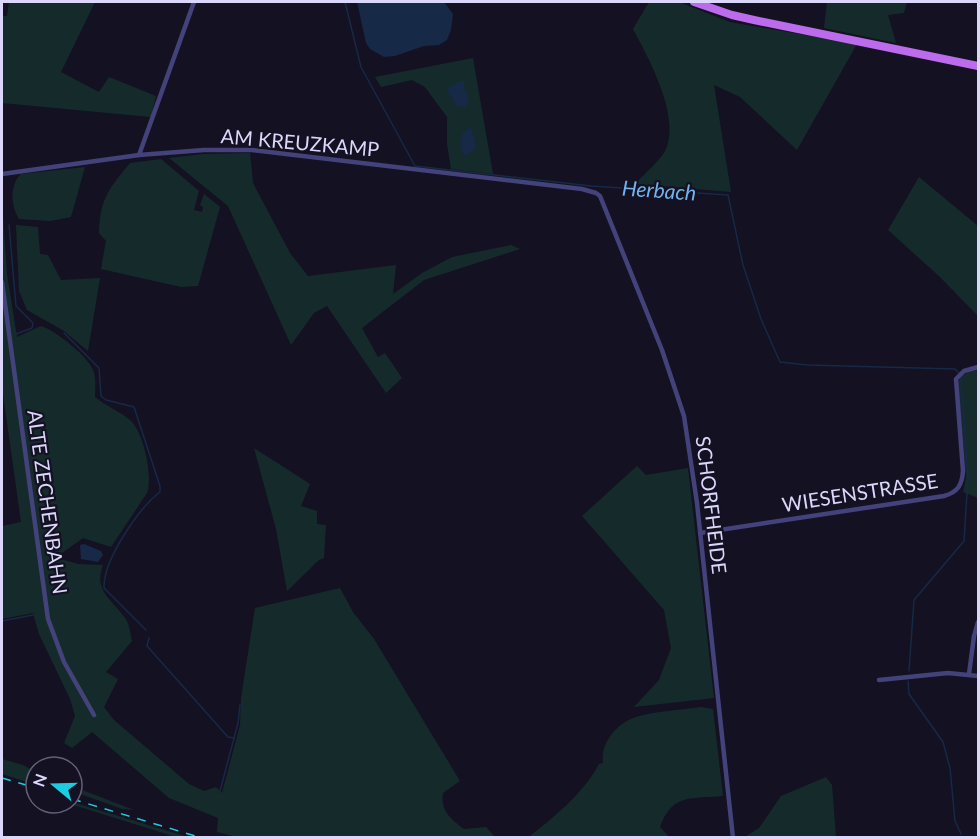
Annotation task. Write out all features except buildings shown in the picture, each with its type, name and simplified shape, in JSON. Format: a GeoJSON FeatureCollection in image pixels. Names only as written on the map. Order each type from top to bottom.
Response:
{"type":"FeatureCollection","features":[{"type":"Feature","properties":{"kind":"main road"},"geometry":{"type":"LineString","coordinates":[[696,2],[732,15],[765,23],[978,66]]}},
{"type":"Feature","properties":{"kind":"street"},"geometry":{"type":"LineString","coordinates":[[139,155],[194,2]]}},
{"type":"Feature","properties":{"kind":"street","name":"AM KREUZKAMP"},"geometry":{"type":"LineString","coordinates":[[2,174],[139,155],[204,150],[252,150],[582,189],[596,193]]}},
{"type":"Feature","properties":{"kind":"street","name":"SCHORFHEIDE"},"geometry":{"type":"LineString","coordinates":[[596,193],[604,204],[662,350],[684,416],[700,533],[733,837]]}},
{"type":"Feature","properties":{"kind":"street","name":"ALTE ZECHENBAHN"},"geometry":{"type":"LineString","coordinates":[[2,282],[48,619],[64,662],[94,715]]}},
{"type":"Feature","properties":{"kind":"street","name":"WIESENSTRASSE"},"geometry":{"type":"LineString","coordinates":[[700,533],[927,499],[955,492],[961,484],[963,471],[956,379],[964,371],[978,367]]}},
{"type":"Feature","properties":{"kind":"street"},"geometry":{"type":"LineString","coordinates":[[969,674],[978,622]]}},
{"type":"Feature","properties":{"kind":"street"},"geometry":{"type":"LineString","coordinates":[[879,680],[948,673],[978,676]]}},
{"type":"Feature","properties":{"kind":"green space"},"geometry":{"type":"Polygon","coordinates":[[[9,2],[95,2],[61,72],[99,92],[109,77],[156,96],[151,117],[2,103],[2,16],[7,16],[9,2]]]}},
{"type":"Feature","properties":{"kind":"green space"},"geometry":{"type":"Polygon","coordinates":[[[649,2],[679,2],[730,22],[857,44],[797,150],[740,97],[714,85],[731,192],[635,184],[664,153],[669,135],[669,120],[661,88],[633,29],[649,2]]]}},
{"type":"Feature","properties":{"kind":"green space"},"geometry":{"type":"Polygon","coordinates":[[[827,2],[907,2],[904,13],[888,15],[896,43],[824,28],[827,2]]]}},
{"type":"Feature","properties":{"kind":"green space"},"geometry":{"type":"Polygon","coordinates":[[[473,58],[493,174],[451,169],[447,144],[447,117],[425,87],[412,80],[381,87],[375,77],[473,58]]]}},
{"type":"Feature","properties":{"kind":"green space"},"geometry":{"type":"Polygon","coordinates":[[[250,153],[253,183],[290,253],[308,276],[396,265],[393,294],[422,273],[452,257],[511,245],[520,249],[424,280],[362,328],[378,357],[385,353],[402,378],[386,393],[327,306],[314,313],[291,345],[228,206],[169,158],[203,154],[250,153]]]}},
{"type":"Feature","properties":{"kind":"green space"},"geometry":{"type":"Polygon","coordinates":[[[161,159],[199,191],[194,210],[202,212],[203,207],[200,205],[204,194],[220,207],[198,286],[181,287],[101,269],[106,241],[99,233],[101,211],[107,195],[130,163],[161,159]]]}},
{"type":"Feature","properties":{"kind":"green space"},"geometry":{"type":"Polygon","coordinates":[[[85,167],[71,217],[50,221],[19,219],[12,196],[17,179],[21,174],[85,167]]]}},
{"type":"Feature","properties":{"kind":"green space"},"geometry":{"type":"Polygon","coordinates":[[[919,177],[978,226],[978,316],[940,277],[888,230],[919,177]]]}},
{"type":"Feature","properties":{"kind":"green space"},"geometry":{"type":"Polygon","coordinates":[[[2,201],[7,274],[17,337],[41,326],[63,339],[80,353],[94,373],[95,397],[131,421],[140,435],[146,456],[149,476],[147,493],[111,547],[83,538],[62,553],[52,551],[54,563],[61,559],[78,564],[103,565],[100,582],[102,588],[127,620],[132,641],[106,672],[118,679],[104,707],[114,720],[189,784],[204,791],[216,787],[222,793],[240,725],[241,698],[255,608],[340,588],[353,612],[374,639],[460,781],[443,793],[445,810],[464,829],[486,827],[495,837],[237,837],[217,832],[218,818],[169,798],[92,732],[72,748],[64,743],[75,716],[70,699],[39,634],[33,613],[2,619],[2,526],[21,522],[2,387],[2,201]]]}},
{"type":"Feature","properties":{"kind":"green space"},"geometry":{"type":"Polygon","coordinates":[[[16,225],[38,227],[40,254],[48,255],[61,280],[100,278],[88,351],[64,331],[27,310],[19,291],[16,225]]]}},
{"type":"Feature","properties":{"kind":"green space"},"geometry":{"type":"Polygon","coordinates":[[[978,370],[978,498],[963,492],[966,477],[958,384],[963,375],[978,370]]]}},
{"type":"Feature","properties":{"kind":"green space"},"geometry":{"type":"Polygon","coordinates":[[[254,448],[310,484],[301,506],[317,511],[317,524],[326,525],[324,558],[319,560],[287,591],[276,529],[254,448]]]}},
{"type":"Feature","properties":{"kind":"green space"},"geometry":{"type":"Polygon","coordinates":[[[637,466],[646,475],[688,468],[714,698],[634,707],[659,680],[671,648],[664,610],[582,516],[637,466]]]}},
{"type":"Feature","properties":{"kind":"green space"},"geometry":{"type":"Polygon","coordinates":[[[701,707],[713,709],[723,796],[693,798],[677,803],[665,816],[660,827],[669,837],[529,837],[568,804],[585,785],[599,764],[603,763],[607,741],[622,724],[643,715],[701,707]]]}},
{"type":"Feature","properties":{"kind":"green space"},"geometry":{"type":"Polygon","coordinates":[[[2,759],[24,766],[24,781],[2,774],[2,759]]]}},
{"type":"Feature","properties":{"kind":"green space"},"geometry":{"type":"Polygon","coordinates":[[[826,777],[832,785],[836,837],[745,837],[759,828],[781,796],[826,777]]]}},
{"type":"Feature","properties":{"kind":"green space"},"geometry":{"type":"Polygon","coordinates":[[[84,791],[134,810],[122,809],[84,795],[84,791]]]}},
{"type":"Feature","properties":{"kind":"green space"},"geometry":{"type":"Polygon","coordinates":[[[84,806],[188,837],[176,837],[84,808],[84,806]]]}},
{"type":"Feature","properties":{"kind":"water"},"geometry":{"type":"Polygon","coordinates":[[[357,2],[444,2],[453,14],[451,30],[447,40],[439,45],[424,46],[395,56],[384,57],[370,49],[366,43],[357,2]]]}},
{"type":"Feature","properties":{"kind":"water"},"geometry":{"type":"Polygon","coordinates":[[[464,81],[469,100],[465,107],[457,106],[449,94],[448,88],[464,81]]]}},
{"type":"Feature","properties":{"kind":"water"},"geometry":{"type":"Polygon","coordinates":[[[471,127],[476,146],[466,155],[462,153],[460,143],[463,133],[471,127]]]}},
{"type":"Feature","properties":{"kind":"water"},"geometry":{"type":"Polygon","coordinates":[[[84,544],[101,551],[103,555],[98,562],[81,559],[80,545],[84,544]]]}},
{"type":"Feature","properties":{"kind":"waterway","name":"Herbach"},"geometry":{"type":"LineString","coordinates":[[345,2],[361,67],[415,166],[591,186],[728,195],[743,265],[761,319],[780,362],[807,365],[955,369],[959,373]]}},
{"type":"Feature","properties":{"kind":"waterway"},"geometry":{"type":"LineString","coordinates":[[9,225],[16,306],[33,323],[32,328],[16,334]]}},
{"type":"Feature","properties":{"kind":"waterway"},"geometry":{"type":"LineString","coordinates":[[64,333],[99,368],[101,396],[106,400],[134,407],[160,486],[160,492],[142,510],[124,536],[109,563],[105,576],[104,588],[146,630]]}},
{"type":"Feature","properties":{"kind":"waterway"},"geometry":{"type":"LineString","coordinates":[[909,671],[914,600],[964,541],[968,477],[961,378]]}},
{"type":"Feature","properties":{"kind":"waterway"},"geometry":{"type":"LineString","coordinates":[[2,621],[33,615]]}},
{"type":"Feature","properties":{"kind":"waterway"},"geometry":{"type":"LineString","coordinates":[[149,638],[147,646],[228,737],[234,738]]}},
{"type":"Feature","properties":{"kind":"waterway"},"geometry":{"type":"LineString","coordinates":[[908,681],[909,694],[943,742],[950,768],[955,821],[961,834]]}},
{"type":"Feature","properties":{"kind":"waterway"},"geometry":{"type":"LineString","coordinates":[[220,791],[238,723],[240,705]]}},
{"type":"Feature","properties":{"kind":"railway"},"geometry":{"type":"LineString","coordinates":[[2,778],[24,784]]}},
{"type":"Feature","properties":{"kind":"railway"},"geometry":{"type":"LineString","coordinates":[[84,803],[202,838]]}}]}
